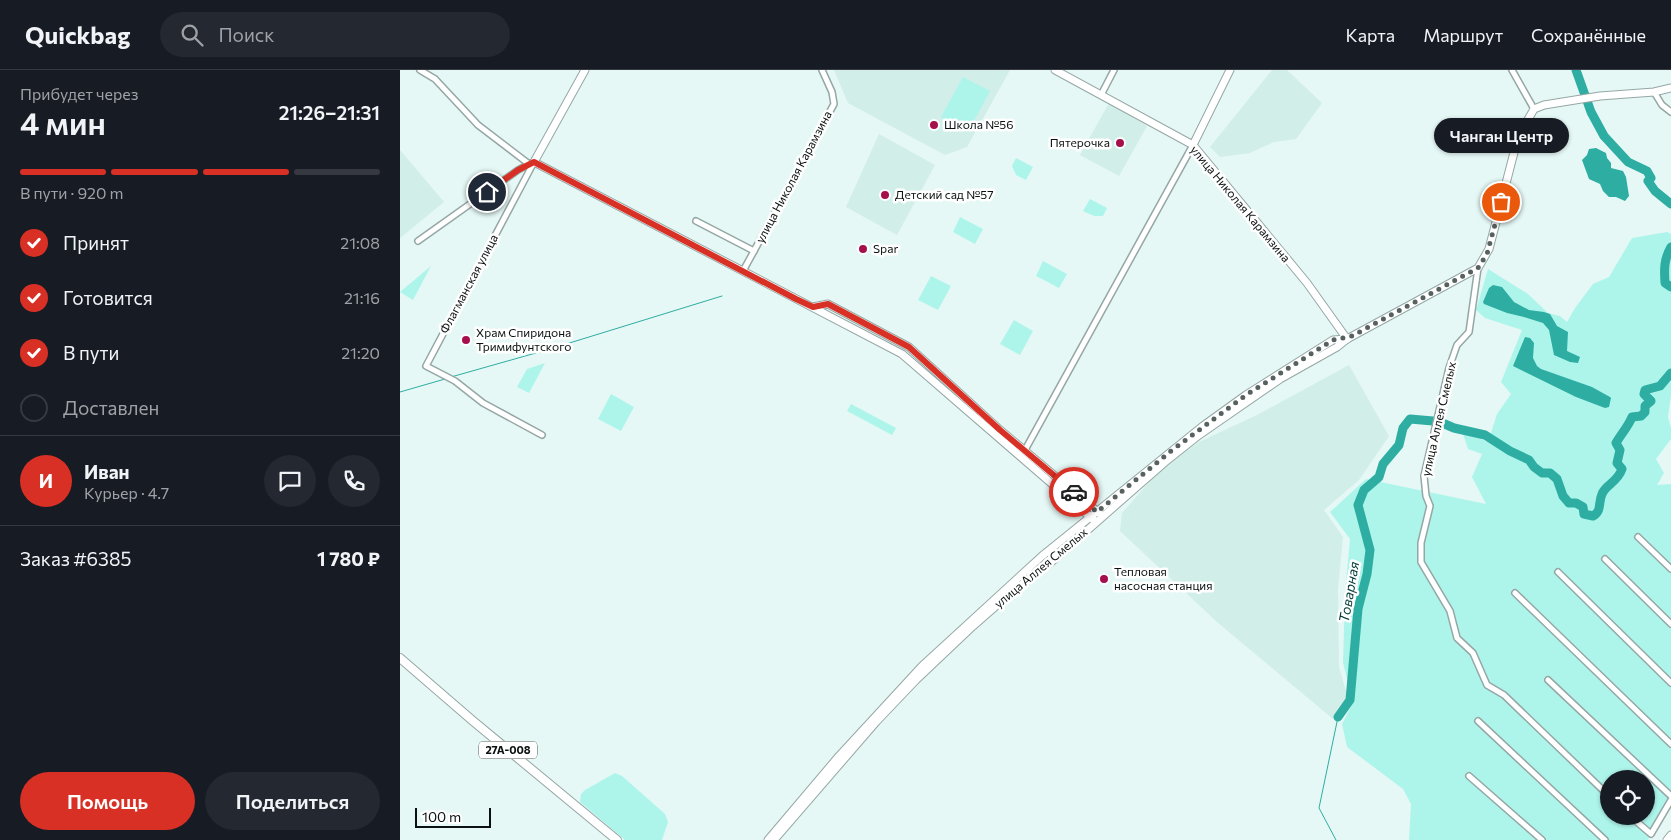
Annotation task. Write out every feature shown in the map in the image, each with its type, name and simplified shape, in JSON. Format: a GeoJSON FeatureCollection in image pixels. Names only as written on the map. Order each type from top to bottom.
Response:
{"type":"FeatureCollection","features":[{"type":"Feature","properties":{"kind":"main road"},"geometry":{"type":"LineString","coordinates":[[585,70],[531,163],[902,354],[1096,522]]}},
{"type":"Feature","properties":{"kind":"main road","name":"улица Николая Карамзина"},"geometry":{"type":"LineString","coordinates":[[1055,70],[1192,145],[1307,284],[1347,339]]}},
{"type":"Feature","properties":{"kind":"main road"},"geometry":{"type":"LineString","coordinates":[[1192,145],[1230,70]]}},
{"type":"Feature","properties":{"kind":"main road"},"geometry":{"type":"LineString","coordinates":[[1534,110],[1544,105],[1587,98],[1654,92],[1671,88]]}},
{"type":"Feature","properties":{"kind":"main road","name":"улица Аллея Смелых"},"geometry":{"type":"LineString","coordinates":[[774,840],[876,722],[916,680],[980,620],[1096,522],[1100,514],[1219,421],[1280,379],[1337,347],[1347,339],[1478,268],[1489,249],[1518,137],[1534,110]]}},
{"type":"Feature","properties":{"kind":"main road"},"geometry":{"type":"LineString","coordinates":[[813,307],[828,304],[909,347],[1000,430],[1100,514]]}},
{"type":"Feature","properties":{"kind":"main road"},"geometry":{"type":"LineString","coordinates":[[824,313],[828,304]]}},
{"type":"Feature","properties":{"kind":"main road"},"geometry":{"type":"LineString","coordinates":[[995,436],[1000,430]]}},
{"type":"Feature","properties":{"kind":"main road"},"geometry":{"type":"LineString","coordinates":[[768,840],[846,749],[922,666],[1042,556],[1090,517],[1100,514]]}},
{"type":"Feature","properties":{"kind":"main road","name":"27А-008"},"geometry":{"type":"LineString","coordinates":[[400,658],[617,840]]}},
{"type":"Feature","properties":{"kind":"main road"},"geometry":{"type":"LineString","coordinates":[[1667,840],[1671,835]]}},
{"type":"Feature","properties":{"kind":"street"},"geometry":{"type":"LineString","coordinates":[[418,241],[518,170],[531,163],[478,125],[435,79],[420,70]]}},
{"type":"Feature","properties":{"kind":"street","name":"улица Николая Карамзина"},"geometry":{"type":"LineString","coordinates":[[696,220],[754,251],[834,104],[832,92],[822,70]]}},
{"type":"Feature","properties":{"kind":"street"},"geometry":{"type":"LineString","coordinates":[[1101,95],[1114,70]]}},
{"type":"Feature","properties":{"kind":"street"},"geometry":{"type":"LineString","coordinates":[[1512,70],[1534,110]]}},
{"type":"Feature","properties":{"kind":"street"},"geometry":{"type":"LineString","coordinates":[[1654,92],[1662,105],[1671,112]]}},
{"type":"Feature","properties":{"kind":"street"},"geometry":{"type":"LineString","coordinates":[[1025,450],[1192,145]]}},
{"type":"Feature","properties":{"kind":"street","name":"Флагманская улица"},"geometry":{"type":"LineString","coordinates":[[531,163],[426,366],[455,381],[483,402],[542,435]]}},
{"type":"Feature","properties":{"kind":"street"},"geometry":{"type":"LineString","coordinates":[[743,272],[754,251]]}},
{"type":"Feature","properties":{"kind":"street","name":"улица Аллея Смелых"},"geometry":{"type":"LineString","coordinates":[[1478,268],[1469,332],[1458,345],[1449,368],[1441,410],[1424,476],[1426,496],[1430,506],[1421,543],[1421,562],[1450,611],[1457,638],[1473,653],[1487,685],[1504,695],[1600,787]]}},
{"type":"Feature","properties":{"kind":"street"},"geometry":{"type":"LineString","coordinates":[[1638,537],[1671,569]]}},
{"type":"Feature","properties":{"kind":"street"},"geometry":{"type":"LineString","coordinates":[[1605,559],[1671,624]]}},
{"type":"Feature","properties":{"kind":"street"},"geometry":{"type":"LineString","coordinates":[[1558,572],[1671,683]]}},
{"type":"Feature","properties":{"kind":"street"},"geometry":{"type":"LineString","coordinates":[[1515,593],[1671,744]]}},
{"type":"Feature","properties":{"kind":"street"},"geometry":{"type":"LineString","coordinates":[[1548,680],[1671,798],[1650,834],[1640,825]]}},
{"type":"Feature","properties":{"kind":"street"},"geometry":{"type":"LineString","coordinates":[[1478,721],[1605,840]]}},
{"type":"Feature","properties":{"kind":"street"},"geometry":{"type":"LineString","coordinates":[[1469,776],[1542,840]]}},
{"type":"Feature","properties":{"kind":"shaded area","name":"Школа №56"},"geometry":{"type":"Polygon","coordinates":[[[834,70],[1010,70],[967,147],[945,155],[848,103],[834,70]]]}},
{"type":"Feature","properties":{"kind":"shaded area"},"geometry":{"type":"Polygon","coordinates":[[[1272,70],[1287,70],[1322,103],[1296,139],[1274,142],[1250,153],[1220,157],[1210,147],[1272,70]]]}},
{"type":"Feature","properties":{"kind":"shaded area"},"geometry":{"type":"Polygon","coordinates":[[[963,77],[990,91],[968,132],[941,117],[963,77]]]}},
{"type":"Feature","properties":{"kind":"shaded area"},"geometry":{"type":"Polygon","coordinates":[[[1109,103],[1147,126],[1119,176],[1080,155],[1109,103]]]}},
{"type":"Feature","properties":{"kind":"shaded area","name":"Детский сад №57"},"geometry":{"type":"Polygon","coordinates":[[[879,134],[935,165],[897,235],[846,207],[879,134]]]}},
{"type":"Feature","properties":{"kind":"shaded area"},"geometry":{"type":"Polygon","coordinates":[[[1596,148],[1606,153],[1611,163],[1611,168],[1623,171],[1626,177],[1629,196],[1625,201],[1616,197],[1609,197],[1603,191],[1600,184],[1589,179],[1582,160],[1587,155],[1589,149],[1596,148]]]}},
{"type":"Feature","properties":{"kind":"shaded area"},"geometry":{"type":"Polygon","coordinates":[[[400,150],[444,202],[400,238],[400,150]]]}},
{"type":"Feature","properties":{"kind":"shaded area"},"geometry":{"type":"Polygon","coordinates":[[[1016,158],[1033,167],[1026,180],[1016,175],[1012,166],[1016,158]]]}},
{"type":"Feature","properties":{"kind":"shaded area"},"geometry":{"type":"Polygon","coordinates":[[[1090,199],[1107,208],[1103,216],[1094,216],[1083,211],[1090,199]]]}},
{"type":"Feature","properties":{"kind":"shaded area"},"geometry":{"type":"Polygon","coordinates":[[[960,217],[983,229],[975,244],[953,232],[960,217]]]}},
{"type":"Feature","properties":{"kind":"shaded area"},"geometry":{"type":"Polygon","coordinates":[[[1667,232],[1671,234],[1671,395],[1668,417],[1671,439],[1656,459],[1664,473],[1657,485],[1671,484],[1671,802],[1648,840],[1409,840],[1411,804],[1403,789],[1347,747],[1342,724],[1353,703],[1343,663],[1345,593],[1350,539],[1330,512],[1366,479],[1486,504],[1472,477],[1482,454],[1468,449],[1462,431],[1488,442],[1497,414],[1511,394],[1501,382],[1522,330],[1485,318],[1476,310],[1488,269],[1528,294],[1548,313],[1560,316],[1567,322],[1593,284],[1609,277],[1632,238],[1667,232]]]}},
{"type":"Feature","properties":{"kind":"shaded area"},"geometry":{"type":"Polygon","coordinates":[[[1043,261],[1067,274],[1059,288],[1036,276],[1043,261]]]}},
{"type":"Feature","properties":{"kind":"shaded area"},"geometry":{"type":"Polygon","coordinates":[[[431,266],[413,300],[400,292],[431,266]]]}},
{"type":"Feature","properties":{"kind":"shaded area"},"geometry":{"type":"Polygon","coordinates":[[[931,276],[951,286],[938,310],[918,300],[931,276]]]}},
{"type":"Feature","properties":{"kind":"shaded area"},"geometry":{"type":"Polygon","coordinates":[[[1493,285],[1502,287],[1514,302],[1529,310],[1550,314],[1557,326],[1568,332],[1567,351],[1580,357],[1578,363],[1570,362],[1554,355],[1549,330],[1543,323],[1507,313],[1484,304],[1483,302],[1489,288],[1493,285]]]}},
{"type":"Feature","properties":{"kind":"shaded area"},"geometry":{"type":"Polygon","coordinates":[[[1014,320],[1033,331],[1020,355],[1000,344],[1014,320]]]}},
{"type":"Feature","properties":{"kind":"shaded area"},"geometry":{"type":"Polygon","coordinates":[[[1525,337],[1530,338],[1534,343],[1533,358],[1537,366],[1592,387],[1610,397],[1609,407],[1605,408],[1576,397],[1513,366],[1525,337]]]}},
{"type":"Feature","properties":{"kind":"shaded area"},"geometry":{"type":"Polygon","coordinates":[[[545,363],[529,393],[517,387],[527,369],[545,363]]]}},
{"type":"Feature","properties":{"kind":"shaded area"},"geometry":{"type":"Polygon","coordinates":[[[1349,365],[1389,436],[1359,480],[1324,510],[1343,537],[1338,589],[1339,667],[1348,698],[1333,719],[1217,622],[1120,531],[1122,513],[1161,469],[1199,442],[1257,415],[1349,365]]]}},
{"type":"Feature","properties":{"kind":"shaded area"},"geometry":{"type":"Polygon","coordinates":[[[611,394],[634,407],[621,431],[598,419],[611,394]]]}},
{"type":"Feature","properties":{"kind":"shaded area"},"geometry":{"type":"Polygon","coordinates":[[[851,404],[896,428],[892,435],[847,411],[851,404]]]}},
{"type":"Feature","properties":{"kind":"shaded area"},"geometry":{"type":"Polygon","coordinates":[[[615,773],[622,776],[665,814],[668,822],[662,840],[625,840],[580,802],[581,794],[585,790],[615,773]]]}},
{"type":"Feature","properties":{"kind":"waterway","name":"Товарная"},"geometry":{"type":"LineString","coordinates":[[1576,70],[1591,112],[1604,136],[1628,162],[1647,171],[1651,178],[1648,181],[1655,191],[1671,204]]}},
{"type":"Feature","properties":{"kind":"waterway","name":"Товарная"},"geometry":{"type":"LineString","coordinates":[[1671,247],[1666,260],[1665,273],[1665,283],[1671,287]]}},
{"type":"Feature","properties":{"kind":"waterway"},"geometry":{"type":"LineString","coordinates":[[451,377],[550,349],[722,296]]}},
{"type":"Feature","properties":{"kind":"waterway","name":"Товарная"},"geometry":{"type":"LineString","coordinates":[[1440,422],[1454,428],[1485,435],[1510,451],[1529,460],[1542,473],[1550,473],[1557,479],[1563,496],[1569,503],[1576,503],[1583,507],[1584,514],[1593,516],[1599,509],[1604,491],[1620,474],[1622,469],[1617,463],[1620,450],[1616,443],[1632,417],[1641,416],[1645,412],[1645,406],[1651,401],[1644,394],[1645,390],[1660,386],[1671,373]]}},
{"type":"Feature","properties":{"kind":"waterway"},"geometry":{"type":"LineString","coordinates":[[400,392],[445,379]]}},
{"type":"Feature","properties":{"kind":"waterway","name":"Товарная"},"geometry":{"type":"LineString","coordinates":[[1338,717],[1350,700],[1358,609],[1367,574],[1370,550],[1358,505],[1364,490],[1379,477],[1383,464],[1399,445],[1403,428],[1410,419],[1433,421]]}},
{"type":"Feature","properties":{"kind":"waterway"},"geometry":{"type":"LineString","coordinates":[[1336,840],[1319,808],[1338,717]]}},
{"type":"Feature","properties":{"kind":"way so far"},"geometry":{"type":"LineString","coordinates":[[1074,492],[1097,512],[1187,438],[1258,387],[1333,340],[1347,339],[1478,268],[1487,254],[1501,202]]}},
{"type":"Feature","properties":{"kind":"place","name":"Школа №56"},"geometry":{"type":"Point","coordinates":[934,125]}},
{"type":"Feature","properties":{"kind":"place","name":"Пятерочка"},"geometry":{"type":"Point","coordinates":[1120,143]}},
{"type":"Feature","properties":{"kind":"place","name":"Детский сад №57"},"geometry":{"type":"Point","coordinates":[885,195]}},
{"type":"Feature","properties":{"kind":"place","name":"Чанган Центр"},"geometry":{"type":"Point","coordinates":[1501,202]}},
{"type":"Feature","properties":{"kind":"place","name":"Spar"},"geometry":{"type":"Point","coordinates":[863,249]}},
{"type":"Feature","properties":{"kind":"place","name":"Храм Спиридона Тримифунтского"},"geometry":{"type":"Point","coordinates":[466,340]}},
{"type":"Feature","properties":{"kind":"place","name":"Тепловая насосная станция"},"geometry":{"type":"Point","coordinates":[1104,579]}},
{"type":"Feature","properties":{"kind":"route"},"geometry":{"type":"LineString","coordinates":[[487,192],[518,170],[534,162],[796,299],[813,307],[828,304],[909,347],[1000,430],[1074,492]]}}]}
